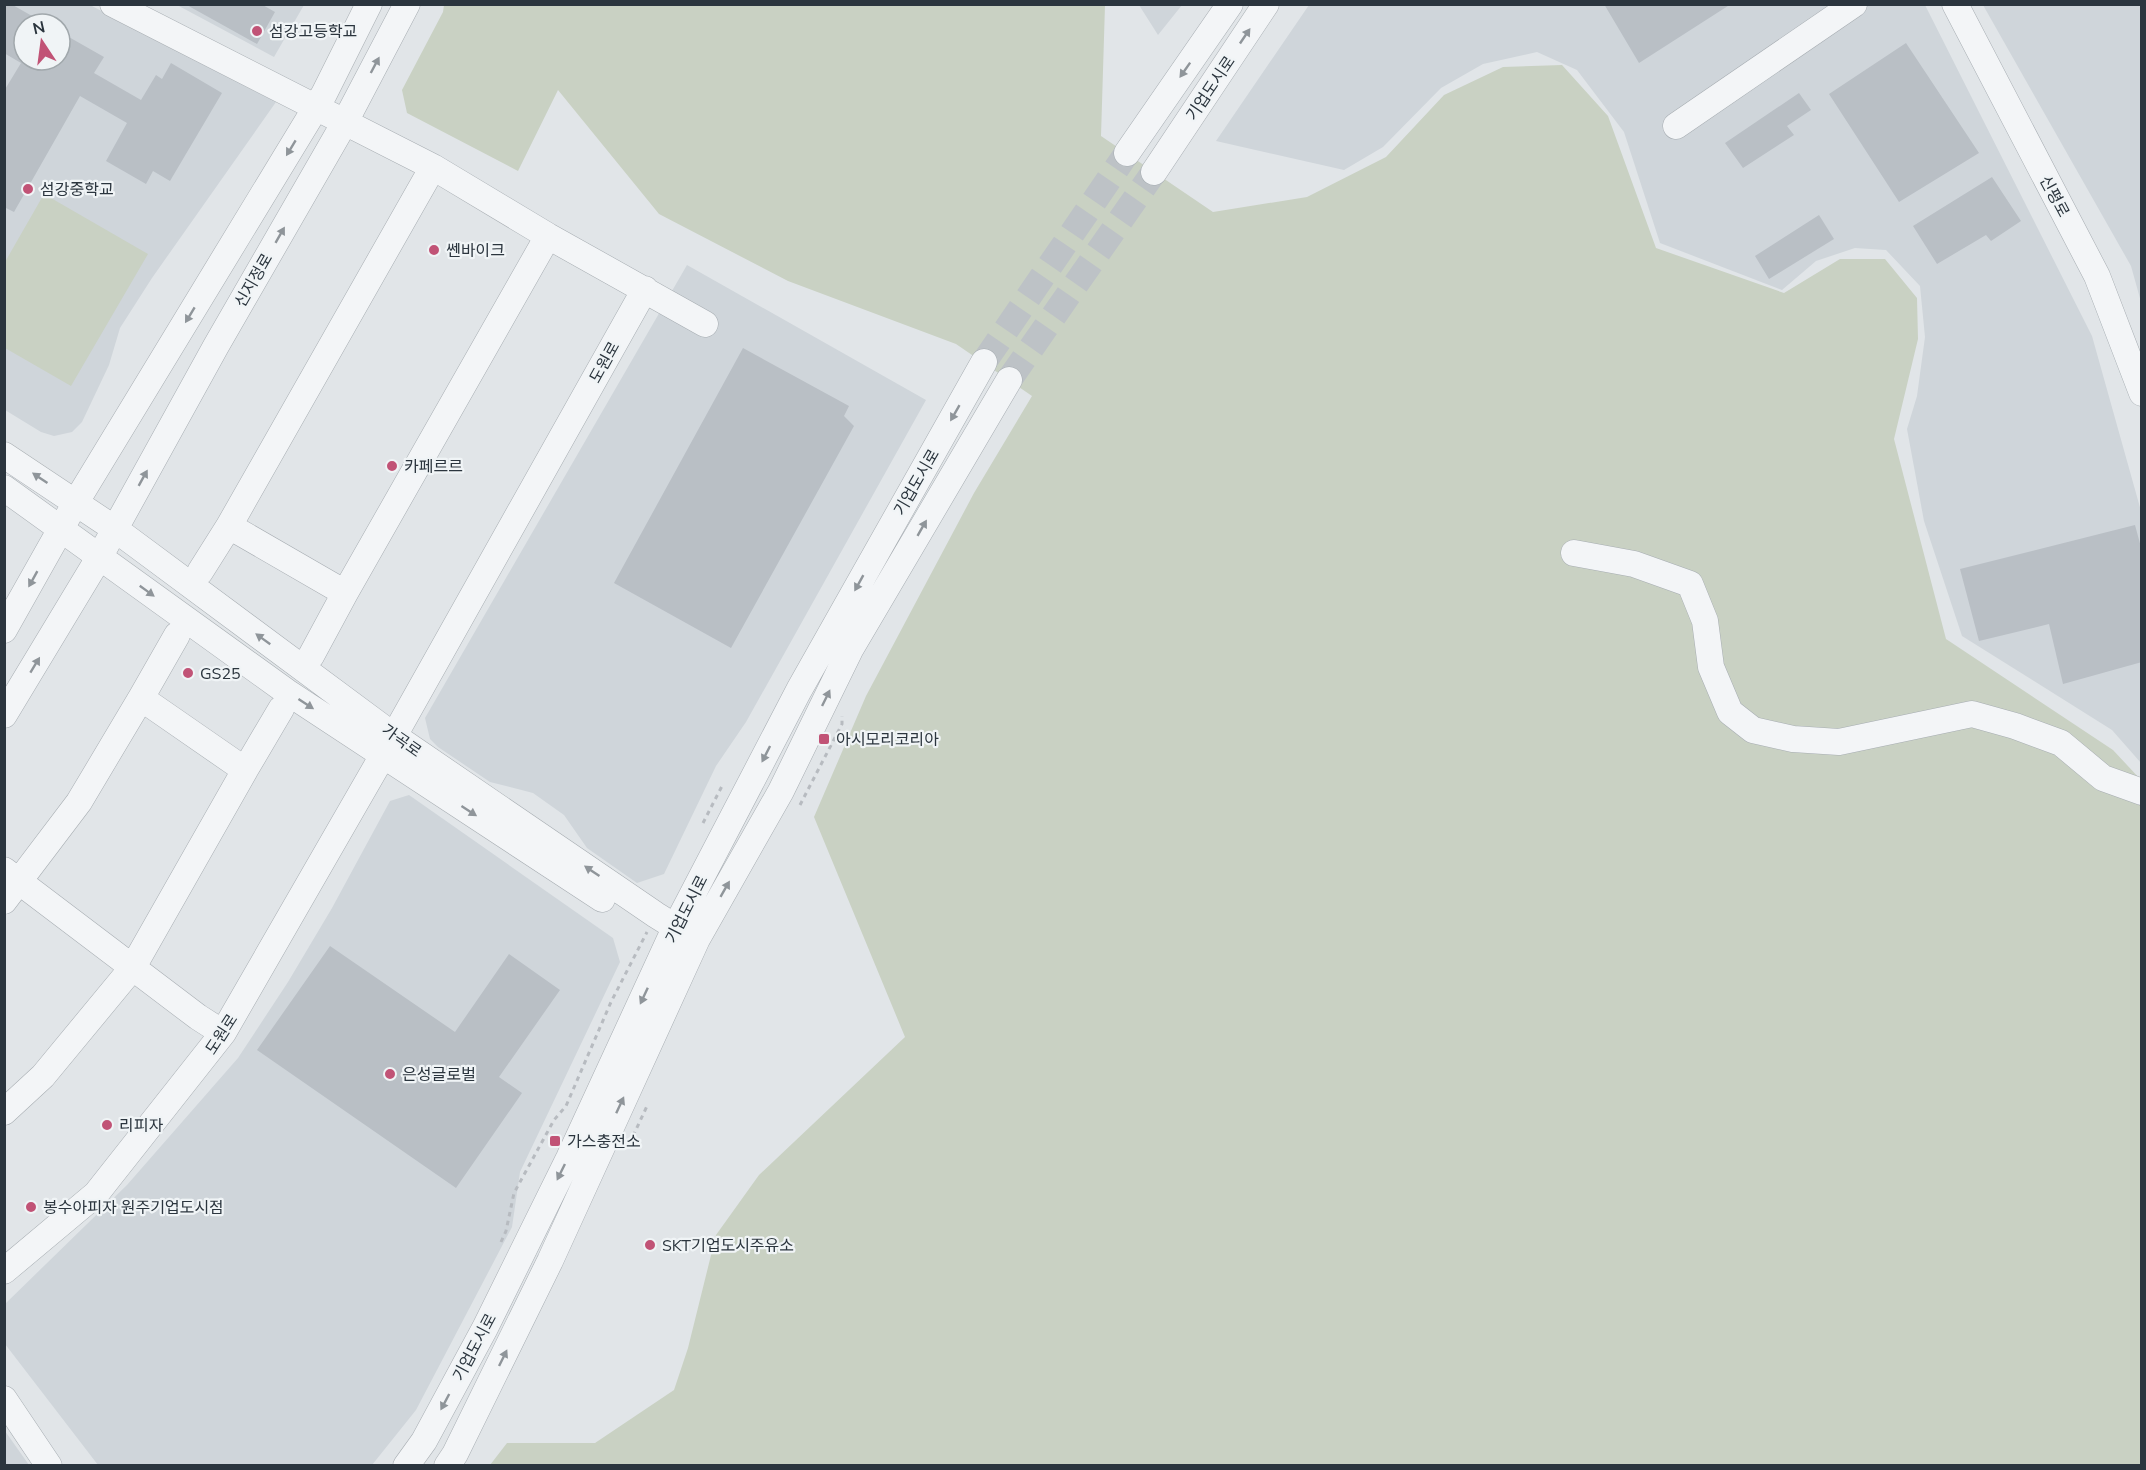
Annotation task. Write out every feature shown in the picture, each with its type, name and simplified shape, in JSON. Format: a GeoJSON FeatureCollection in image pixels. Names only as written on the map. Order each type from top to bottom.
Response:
{"type":"FeatureCollection","features":[{"type":"Feature","properties":{"kind":"street"},"geometry":{"type":"LineString","coordinates":[[113,4],[433,167],[548,236],[705,324]]}},
{"type":"Feature","properties":{"kind":"street"},"geometry":{"type":"LineString","coordinates":[[4,630],[76,502],[316,107],[369,4]]}},
{"type":"Feature","properties":{"kind":"street","name":"신지정로"},"geometry":{"type":"LineString","coordinates":[[4,715],[100,556],[216,346],[345,122],[407,4]]}},
{"type":"Feature","properties":{"kind":"street","name":"기업도시로"},"geometry":{"type":"LineString","coordinates":[[1127,153],[1230,4]]}},
{"type":"Feature","properties":{"kind":"street","name":"기업도시로"},"geometry":{"type":"LineString","coordinates":[[1154,172],[1266,4]]}},
{"type":"Feature","properties":{"kind":"street"},"geometry":{"type":"LineString","coordinates":[[1676,126],[1854,4]]}},
{"type":"Feature","properties":{"kind":"street","name":"신평로"},"geometry":{"type":"LineString","coordinates":[[1955,4],[2097,276],[2142,393]]}},
{"type":"Feature","properties":{"kind":"street"},"geometry":{"type":"LineString","coordinates":[[200,572],[229,526],[433,167]]}},
{"type":"Feature","properties":{"kind":"street"},"geometry":{"type":"LineString","coordinates":[[311,656],[548,236]]}},
{"type":"Feature","properties":{"kind":"street","name":"도원로"},"geometry":{"type":"LineString","coordinates":[[4,1270],[96,1194],[223,1033],[645,289]]}},
{"type":"Feature","properties":{"kind":"street","name":"기업도시로"},"geometry":{"type":"LineString","coordinates":[[447,1466],[550,1261],[682,941],[799,690],[984,363]]}},
{"type":"Feature","properties":{"kind":"street","name":"기업도시로"},"geometry":{"type":"LineString","coordinates":[[406,1466],[424,1441],[484,1328],[568,1158],[682,941],[781,791],[850,650],[1009,380]]}},
{"type":"Feature","properties":{"kind":"street"},"geometry":{"type":"LineString","coordinates":[[4,455],[76,502]]}},
{"type":"Feature","properties":{"kind":"street"},"geometry":{"type":"LineString","coordinates":[[4,488],[61,529]]}},
{"type":"Feature","properties":{"kind":"street","name":"가곡로"},"geometry":{"type":"LineString","coordinates":[[76,502],[115,529],[388,745],[682,941]]}},
{"type":"Feature","properties":{"kind":"street"},"geometry":{"type":"LineString","coordinates":[[229,526],[345,593]]}},
{"type":"Feature","properties":{"kind":"street","name":"가곡로"},"geometry":{"type":"LineString","coordinates":[[61,529],[287,692],[388,745]]}},
{"type":"Feature","properties":{"kind":"street"},"geometry":{"type":"LineString","coordinates":[[1574,553],[1634,564],[1690,584],[1705,621],[1711,667],[1730,712],[1753,730],[1793,739],[1839,742],[1972,714],[2015,726],[2061,743],[2103,778],[2142,792]]}},
{"type":"Feature","properties":{"kind":"street"},"geometry":{"type":"LineString","coordinates":[[177,635],[79,802],[10,885],[133,967],[198,1017],[223,1033]]}},
{"type":"Feature","properties":{"kind":"street"},"geometry":{"type":"LineString","coordinates":[[141,698],[245,770]]}},
{"type":"Feature","properties":{"kind":"street"},"geometry":{"type":"LineString","coordinates":[[4,1112],[43,1076],[133,967],[281,709]]}},
{"type":"Feature","properties":{"kind":"street"},"geometry":{"type":"LineString","coordinates":[[4,1400],[49,1466]]}},
{"type":"Feature","properties":{"kind":"path"},"geometry":{"type":"LineString","coordinates":[[501,1242],[506,1231],[514,1193],[554,1120],[566,1106],[611,1002],[637,951]]}},
{"type":"Feature","properties":{"kind":"shaded area"},"geometry":{"type":"Polygon","coordinates":[[[4,5],[90,5],[276,102],[152,278],[120,328],[109,365],[82,422],[72,432],[54,436],[41,432],[5,410],[4,5]]]}},
{"type":"Feature","properties":{"kind":"shaded area","name":"섬강고등학교"},"geometry":{"type":"Polygon","coordinates":[[[177,5],[304,5],[274,57],[177,5]]]}},
{"type":"Feature","properties":{"kind":"shaded area"},"geometry":{"type":"Polygon","coordinates":[[[444,5],[1105,5],[1101,136],[1213,212],[1307,197],[1386,157],[1444,95],[1503,67],[1562,65],[1608,116],[1656,248],[1784,293],[1840,259],[1885,259],[1917,298],[1918,339],[1894,439],[1946,639],[2113,750],[2141,780],[2141,1465],[490,1465],[507,1443],[595,1443],[674,1390],[688,1348],[716,1235],[759,1175],[905,1037],[814,817],[866,696],[974,493],[1032,396],[956,344],[788,281],[659,214],[558,90],[518,171],[407,113],[402,90],[443,12],[444,5]]]}},
{"type":"Feature","properties":{"kind":"shaded area"},"geometry":{"type":"Polygon","coordinates":[[[1139,5],[1182,5],[1158,35],[1139,5]]]}},
{"type":"Feature","properties":{"kind":"shaded area"},"geometry":{"type":"Polygon","coordinates":[[[1309,5],[1925,5],[2092,336],[2141,511],[2141,763],[2112,730],[1962,636],[1924,521],[1907,429],[1917,396],[1925,337],[1920,286],[1886,250],[1855,248],[1816,261],[1782,290],[1660,243],[1624,132],[1577,70],[1537,52],[1483,64],[1441,88],[1383,147],[1344,170],[1216,141],[1309,5]]]}},
{"type":"Feature","properties":{"kind":"shaded area"},"geometry":{"type":"Polygon","coordinates":[[[1983,5],[2141,5],[2141,302],[2131,266],[1983,5]]]}},
{"type":"Feature","properties":{"kind":"shaded area"},"geometry":{"type":"Polygon","coordinates":[[[44,194],[148,254],[71,386],[5,348],[5,262],[44,194]]]}},
{"type":"Feature","properties":{"kind":"shaded area"},"geometry":{"type":"Polygon","coordinates":[[[687,265],[926,400],[746,722],[716,766],[664,874],[637,883],[587,848],[564,815],[533,793],[490,782],[438,747],[430,739],[425,718],[687,265]]]}},
{"type":"Feature","properties":{"kind":"shaded area"},"geometry":{"type":"Polygon","coordinates":[[[409,795],[613,938],[620,962],[520,1172],[512,1227],[416,1410],[372,1465],[98,1465],[5,1344],[5,1304],[127,1185],[238,1058],[288,982],[332,908],[390,801],[409,795]]]}},
{"type":"Feature","properties":{"kind":"shaded area"},"geometry":{"type":"Polygon","coordinates":[[[5,1431],[29,1465],[5,1465],[5,1431]]]}},
{"type":"Feature","properties":{"kind":"building"},"geometry":{"type":"Polygon","coordinates":[[[4,4],[11,4],[25,12],[12,12],[12,58],[4,53],[4,4]]]}},
{"type":"Feature","properties":{"kind":"building"},"geometry":{"type":"Polygon","coordinates":[[[185,4],[261,4],[275,12],[257,44],[185,4]]]}},
{"type":"Feature","properties":{"kind":"building"},"geometry":{"type":"Polygon","coordinates":[[[1604,4],[1731,4],[1639,63],[1604,4]]]}},
{"type":"Feature","properties":{"kind":"building"},"geometry":{"type":"Polygon","coordinates":[[[72,39],[104,57],[94,73],[141,100],[156,75],[162,79],[171,63],[222,93],[170,181],[153,171],[146,184],[106,161],[127,123],[80,96],[14,212],[4,207],[4,91],[16,72],[72,72],[72,39]]]}},
{"type":"Feature","properties":{"kind":"building"},"geometry":{"type":"Polygon","coordinates":[[[1906,43],[1979,153],[1899,202],[1829,94],[1906,43]]]}},
{"type":"Feature","properties":{"kind":"building"},"geometry":{"type":"Polygon","coordinates":[[[1799,93],[1811,110],[1787,126],[1794,135],[1743,168],[1725,143],[1799,93]]]}},
{"type":"Feature","properties":{"kind":"building"},"geometry":{"type":"Polygon","coordinates":[[[1992,177],[2021,221],[1991,241],[1986,235],[1937,264],[1913,226],[1992,177]]]}},
{"type":"Feature","properties":{"kind":"building"},"geometry":{"type":"Polygon","coordinates":[[[1819,215],[1834,239],[1769,279],[1755,256],[1819,215]]]}},
{"type":"Feature","properties":{"kind":"building"},"geometry":{"type":"Polygon","coordinates":[[[743,348],[849,406],[844,416],[854,426],[731,648],[614,583],[743,348]]]}},
{"type":"Feature","properties":{"kind":"building"},"geometry":{"type":"Polygon","coordinates":[[[2135,525],[2142,551],[2142,662],[2063,684],[2049,624],[1979,641],[1960,569],[2135,525]]]}},
{"type":"Feature","properties":{"kind":"building"},"geometry":{"type":"Polygon","coordinates":[[[330,946],[455,1032],[509,954],[560,990],[499,1077],[522,1093],[456,1188],[257,1050],[330,946]]]}},
{"type":"Feature","properties":{"kind":"tunnel"},"geometry":{"type":"LineString","coordinates":[[984,362],[1127,153]]}},
{"type":"Feature","properties":{"kind":"tunnel"},"geometry":{"type":"LineString","coordinates":[[1009,380],[1154,172]]}},
{"type":"Feature","properties":{"kind":"place","name":"섬강고등학교"},"geometry":{"type":"Point","coordinates":[257,31]}},
{"type":"Feature","properties":{"kind":"place","name":"섬강중학교"},"geometry":{"type":"Point","coordinates":[28,189]}},
{"type":"Feature","properties":{"kind":"place","name":"쎈바이크"},"geometry":{"type":"Point","coordinates":[434,250]}},
{"type":"Feature","properties":{"kind":"place","name":"카페르르"},"geometry":{"type":"Point","coordinates":[392,466]}},
{"type":"Feature","properties":{"kind":"place","name":"GS25"},"geometry":{"type":"Point","coordinates":[188,673]}},
{"type":"Feature","properties":{"kind":"place","name":"아시모리코리아"},"geometry":{"type":"Point","coordinates":[824,739]}},
{"type":"Feature","properties":{"kind":"place","name":"은성글로벌"},"geometry":{"type":"Point","coordinates":[390,1074]}},
{"type":"Feature","properties":{"kind":"place","name":"리피자"},"geometry":{"type":"Point","coordinates":[107,1125]}},
{"type":"Feature","properties":{"kind":"place","name":"가스충전소"},"geometry":{"type":"Point","coordinates":[555,1141]}},
{"type":"Feature","properties":{"kind":"place","name":"봉수아피자 원주기업도시점"},"geometry":{"type":"Point","coordinates":[31,1207]}},
{"type":"Feature","properties":{"kind":"place","name":"SKT기업도시주유소"},"geometry":{"type":"Point","coordinates":[650,1245]}}]}
